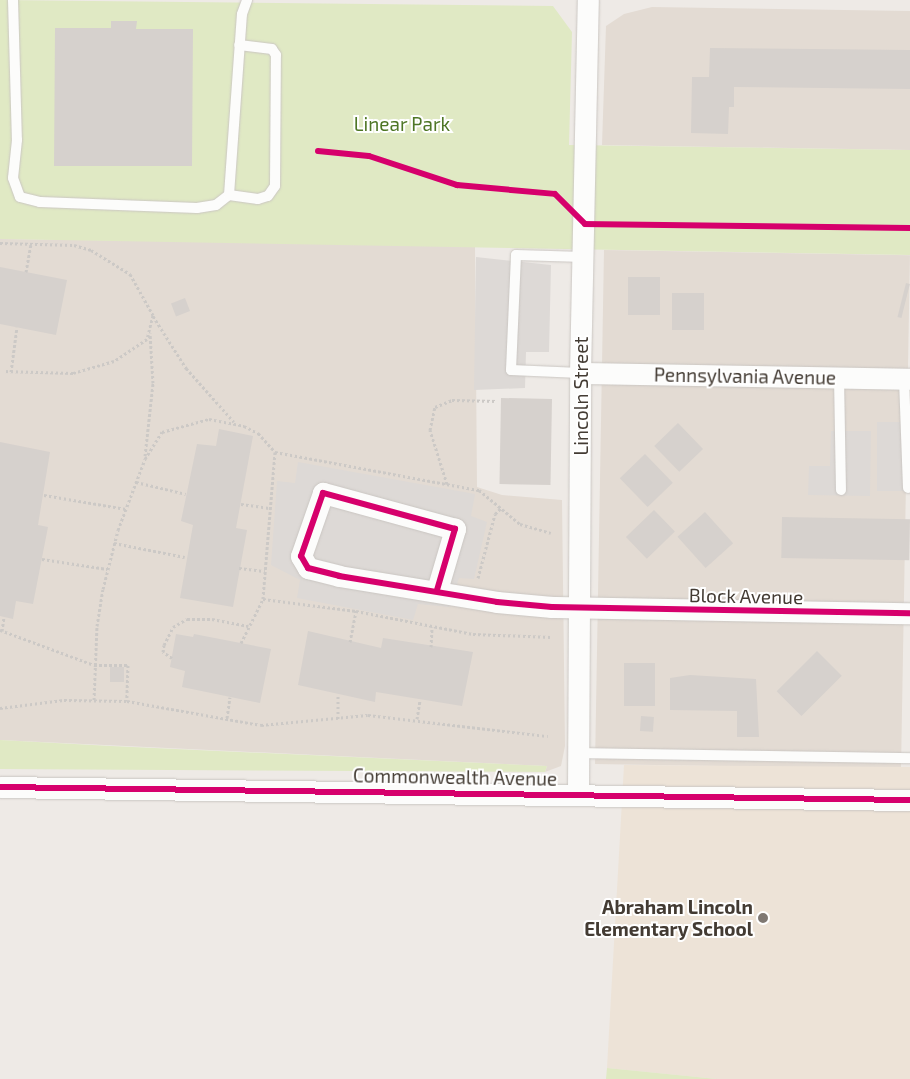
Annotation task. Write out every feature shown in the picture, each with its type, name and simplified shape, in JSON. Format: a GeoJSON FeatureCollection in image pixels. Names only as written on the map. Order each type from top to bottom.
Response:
{"type":"FeatureCollection","features":[{"type":"Feature","properties":{"kind":"street","name":"Lincoln Street"},"geometry":{"type":"LineString","coordinates":[[578,793],[581,608],[580,373],[584,257],[588,0]]}},
{"type":"Feature","properties":{"kind":"street","name":"Pennsylvania Avenue"},"geometry":{"type":"LineString","coordinates":[[580,373],[907,379]]}},
{"type":"Feature","properties":{"kind":"street","name":"Block Avenue"},"geometry":{"type":"LineString","coordinates":[[437,590],[455,529],[323,493],[301,556],[308,568],[338,576],[437,590],[497,602],[581,608],[910,613]]}},
{"type":"Feature","properties":{"kind":"street","name":"Commonwealth Avenue"},"geometry":{"type":"LineString","coordinates":[[0,787],[578,793],[910,800]]}},
{"type":"Feature","properties":{"kind":"lane"},"geometry":{"type":"LineString","coordinates":[[13,0],[17,140],[12,178],[20,197],[40,202],[197,208],[216,205],[228,195],[242,14],[247,0]]}},
{"type":"Feature","properties":{"kind":"lane"},"geometry":{"type":"LineString","coordinates":[[228,195],[258,199],[268,196],[275,186],[276,55],[272,49],[239,45]]}},
{"type":"Feature","properties":{"kind":"lane"},"geometry":{"type":"LineString","coordinates":[[580,373],[511,370],[516,255],[584,257]]}},
{"type":"Feature","properties":{"kind":"lane"},"geometry":{"type":"LineString","coordinates":[[839,377],[841,490]]}},
{"type":"Feature","properties":{"kind":"lane"},"geometry":{"type":"LineString","coordinates":[[907,379],[908,488]]}},
{"type":"Feature","properties":{"kind":"lane"},"geometry":{"type":"LineString","coordinates":[[579,752],[910,758]]}},
{"type":"Feature","properties":{"kind":"path"},"geometry":{"type":"LineString","coordinates":[[0,243],[74,245],[115,263],[139,285],[153,315],[186,368],[234,422]]}},
{"type":"Feature","properties":{"kind":"path"},"geometry":{"type":"LineString","coordinates":[[26,272],[31,243]]}},
{"type":"Feature","properties":{"kind":"path"},"geometry":{"type":"LineString","coordinates":[[145,459],[154,383],[150,332],[153,315]]}},
{"type":"Feature","properties":{"kind":"path"},"geometry":{"type":"LineString","coordinates":[[11,372],[17,327]]}},
{"type":"Feature","properties":{"kind":"path"},"geometry":{"type":"LineString","coordinates":[[3,371],[73,373],[98,366],[133,350],[150,332]]}},
{"type":"Feature","properties":{"kind":"path"},"geometry":{"type":"LineString","coordinates":[[448,484],[430,430],[435,407],[452,400],[497,401]]}},
{"type":"Feature","properties":{"kind":"path"},"geometry":{"type":"LineString","coordinates":[[94,700],[94,665],[107,569],[114,543],[145,459],[162,432],[209,419],[234,422],[258,433],[275,452],[479,490],[520,524],[551,533]]}},
{"type":"Feature","properties":{"kind":"path"},"geometry":{"type":"LineString","coordinates":[[241,643],[263,599],[275,452]]}},
{"type":"Feature","properties":{"kind":"path"},"geometry":{"type":"LineString","coordinates":[[136,482],[186,494]]}},
{"type":"Feature","properties":{"kind":"path"},"geometry":{"type":"LineString","coordinates":[[44,495],[126,509]]}},
{"type":"Feature","properties":{"kind":"path"},"geometry":{"type":"LineString","coordinates":[[241,504],[271,508]]}},
{"type":"Feature","properties":{"kind":"path"},"geometry":{"type":"LineString","coordinates":[[477,582],[496,514],[501,508]]}},
{"type":"Feature","properties":{"kind":"path"},"geometry":{"type":"LineString","coordinates":[[114,543],[185,557]]}},
{"type":"Feature","properties":{"kind":"path"},"geometry":{"type":"LineString","coordinates":[[42,559],[107,569]]}},
{"type":"Feature","properties":{"kind":"path"},"geometry":{"type":"LineString","coordinates":[[240,568],[266,571]]}},
{"type":"Feature","properties":{"kind":"path"},"geometry":{"type":"LineString","coordinates":[[263,599],[356,611],[473,634],[551,637]]}},
{"type":"Feature","properties":{"kind":"path"},"geometry":{"type":"LineString","coordinates":[[350,642],[356,611]]}},
{"type":"Feature","properties":{"kind":"path"},"geometry":{"type":"LineString","coordinates":[[4,617],[1,631],[94,665],[128,665],[127,701]]}},
{"type":"Feature","properties":{"kind":"path"},"geometry":{"type":"LineString","coordinates":[[172,658],[163,652],[164,645],[173,627],[182,621],[196,617],[248,626]]}},
{"type":"Feature","properties":{"kind":"path"},"geometry":{"type":"LineString","coordinates":[[431,647],[432,627]]}},
{"type":"Feature","properties":{"kind":"path"},"geometry":{"type":"LineString","coordinates":[[338,695],[338,719]]}},
{"type":"Feature","properties":{"kind":"path"},"geometry":{"type":"LineString","coordinates":[[227,718],[230,697]]}},
{"type":"Feature","properties":{"kind":"path"},"geometry":{"type":"LineString","coordinates":[[0,708],[94,700],[127,701],[261,725],[368,715],[417,719],[548,736]]}},
{"type":"Feature","properties":{"kind":"path"},"geometry":{"type":"LineString","coordinates":[[417,719],[420,700]]}},
{"type":"Feature","properties":{"kind":"shaded area"},"geometry":{"type":"Polygon","coordinates":[[[652,7],[910,11],[910,150],[602,145],[606,26],[624,14],[652,7]]]}},
{"type":"Feature","properties":{"kind":"shaded area"},"geometry":{"type":"Polygon","coordinates":[[[0,239],[475,245],[477,487],[502,495],[562,500],[565,746],[561,766],[545,772],[547,766],[0,740],[0,239]]]}},
{"type":"Feature","properties":{"kind":"shaded area"},"geometry":{"type":"Polygon","coordinates":[[[604,250],[910,255],[901,769],[595,764],[604,250]]]}},
{"type":"Feature","properties":{"kind":"shaded area"},"geometry":{"type":"Polygon","coordinates":[[[476,257],[551,265],[549,352],[526,352],[525,388],[474,390],[476,257]]]}},
{"type":"Feature","properties":{"kind":"shaded area"},"geometry":{"type":"Polygon","coordinates":[[[877,422],[910,422],[910,491],[877,491],[877,422]]]}},
{"type":"Feature","properties":{"kind":"shaded area"},"geometry":{"type":"Polygon","coordinates":[[[831,431],[871,431],[870,496],[808,495],[809,466],[830,466],[831,431]]]}},
{"type":"Feature","properties":{"kind":"shaded area"},"geometry":{"type":"Polygon","coordinates":[[[298,462],[475,494],[471,516],[487,522],[474,579],[459,578],[449,607],[418,604],[413,620],[297,598],[300,580],[271,565],[277,481],[295,483],[298,462]]]}},
{"type":"Feature","properties":{"kind":"shaded area","name":"Abraham Lincoln Elementary School"},"geometry":{"type":"Polygon","coordinates":[[[624,765],[910,767],[910,1079],[717,1079],[607,1068],[624,765]]]}},
{"type":"Feature","properties":{"kind":"green space","name":"Linear Park"},"geometry":{"type":"Polygon","coordinates":[[[0,0],[553,6],[572,32],[569,145],[910,150],[910,255],[0,239],[0,0]]]}},
{"type":"Feature","properties":{"kind":"green space"},"geometry":{"type":"Polygon","coordinates":[[[0,740],[547,766],[545,772],[0,769],[0,740]]]}},
{"type":"Feature","properties":{"kind":"green space"},"geometry":{"type":"Polygon","coordinates":[[[607,1068],[717,1079],[606,1079],[607,1068]]]}},
{"type":"Feature","properties":{"kind":"building"},"geometry":{"type":"Polygon","coordinates":[[[111,21],[137,21],[136,29],[193,29],[192,166],[54,166],[55,28],[111,28],[111,21]]]}},
{"type":"Feature","properties":{"kind":"building"},"geometry":{"type":"Polygon","coordinates":[[[710,48],[910,50],[910,89],[734,87],[734,107],[729,107],[728,134],[691,133],[692,77],[709,77],[710,48]]]}},
{"type":"Feature","properties":{"kind":"building"},"geometry":{"type":"Polygon","coordinates":[[[0,267],[67,280],[56,335],[0,324],[0,267]]]}},
{"type":"Feature","properties":{"kind":"building"},"geometry":{"type":"Polygon","coordinates":[[[628,277],[660,277],[660,315],[628,315],[628,277]]]}},
{"type":"Feature","properties":{"kind":"building"},"geometry":{"type":"Polygon","coordinates":[[[906,283],[910,284],[901,318],[898,317],[906,283]]]}},
{"type":"Feature","properties":{"kind":"building"},"geometry":{"type":"Polygon","coordinates":[[[672,293],[704,293],[704,330],[672,330],[672,293]]]}},
{"type":"Feature","properties":{"kind":"building"},"geometry":{"type":"Polygon","coordinates":[[[185,298],[190,311],[176,316],[171,303],[185,298]]]}},
{"type":"Feature","properties":{"kind":"building"},"geometry":{"type":"Polygon","coordinates":[[[501,398],[552,399],[550,485],[499,484],[501,398]]]}},
{"type":"Feature","properties":{"kind":"building"},"geometry":{"type":"Polygon","coordinates":[[[678,423],[703,449],[679,472],[654,446],[678,423]]]}},
{"type":"Feature","properties":{"kind":"building"},"geometry":{"type":"Polygon","coordinates":[[[219,429],[253,436],[236,528],[247,530],[233,607],[180,598],[193,525],[181,521],[197,444],[216,446],[219,429]]]}},
{"type":"Feature","properties":{"kind":"building"},"geometry":{"type":"Polygon","coordinates":[[[0,442],[50,452],[38,525],[48,527],[33,604],[16,601],[13,619],[0,616],[0,442]]]}},
{"type":"Feature","properties":{"kind":"building"},"geometry":{"type":"Polygon","coordinates":[[[645,454],[673,483],[648,507],[620,478],[645,454]]]}},
{"type":"Feature","properties":{"kind":"building"},"geometry":{"type":"Polygon","coordinates":[[[654,510],[675,532],[647,559],[626,537],[654,510]]]}},
{"type":"Feature","properties":{"kind":"building"},"geometry":{"type":"Polygon","coordinates":[[[705,512],[733,543],[706,568],[678,537],[705,512]]]}},
{"type":"Feature","properties":{"kind":"building"},"geometry":{"type":"Polygon","coordinates":[[[782,517],[910,519],[909,560],[781,558],[782,517]]]}},
{"type":"Feature","properties":{"kind":"building"},"geometry":{"type":"Polygon","coordinates":[[[308,631],[381,648],[383,638],[473,652],[462,706],[376,692],[375,702],[298,685],[308,631]]]}},
{"type":"Feature","properties":{"kind":"building"},"geometry":{"type":"Polygon","coordinates":[[[176,634],[193,637],[194,634],[271,649],[260,703],[182,687],[185,671],[170,667],[176,634]]]}},
{"type":"Feature","properties":{"kind":"building"},"geometry":{"type":"Polygon","coordinates":[[[817,651],[842,676],[801,716],[777,691],[817,651]]]}},
{"type":"Feature","properties":{"kind":"building"},"geometry":{"type":"Polygon","coordinates":[[[624,663],[655,663],[655,706],[624,706],[624,663]]]}},
{"type":"Feature","properties":{"kind":"building"},"geometry":{"type":"Polygon","coordinates":[[[110,667],[124,667],[124,682],[110,682],[110,667]]]}},
{"type":"Feature","properties":{"kind":"building"},"geometry":{"type":"Polygon","coordinates":[[[690,675],[756,679],[759,737],[737,737],[737,711],[670,710],[670,678],[690,675]]]}},
{"type":"Feature","properties":{"kind":"building"},"geometry":{"type":"Polygon","coordinates":[[[641,716],[654,717],[653,732],[640,731],[641,716]]]}},
{"type":"Feature","properties":{"kind":"cycle path"},"geometry":{"type":"LineString","coordinates":[[318,151],[369,156],[457,185],[555,194],[585,224],[910,228]]}},
{"type":"Feature","properties":{"kind":"cycle path"},"geometry":{"type":"LineString","coordinates":[[437,590],[455,529],[323,493],[301,556],[308,568],[339,576],[497,602],[552,607],[910,613]]}},
{"type":"Feature","properties":{"kind":"cycle path"},"geometry":{"type":"LineString","coordinates":[[0,787],[910,800]]}},
{"type":"Feature","properties":{"kind":"place","name":"Abraham Lincoln Elementary School"},"geometry":{"type":"Point","coordinates":[763,918]}}]}
